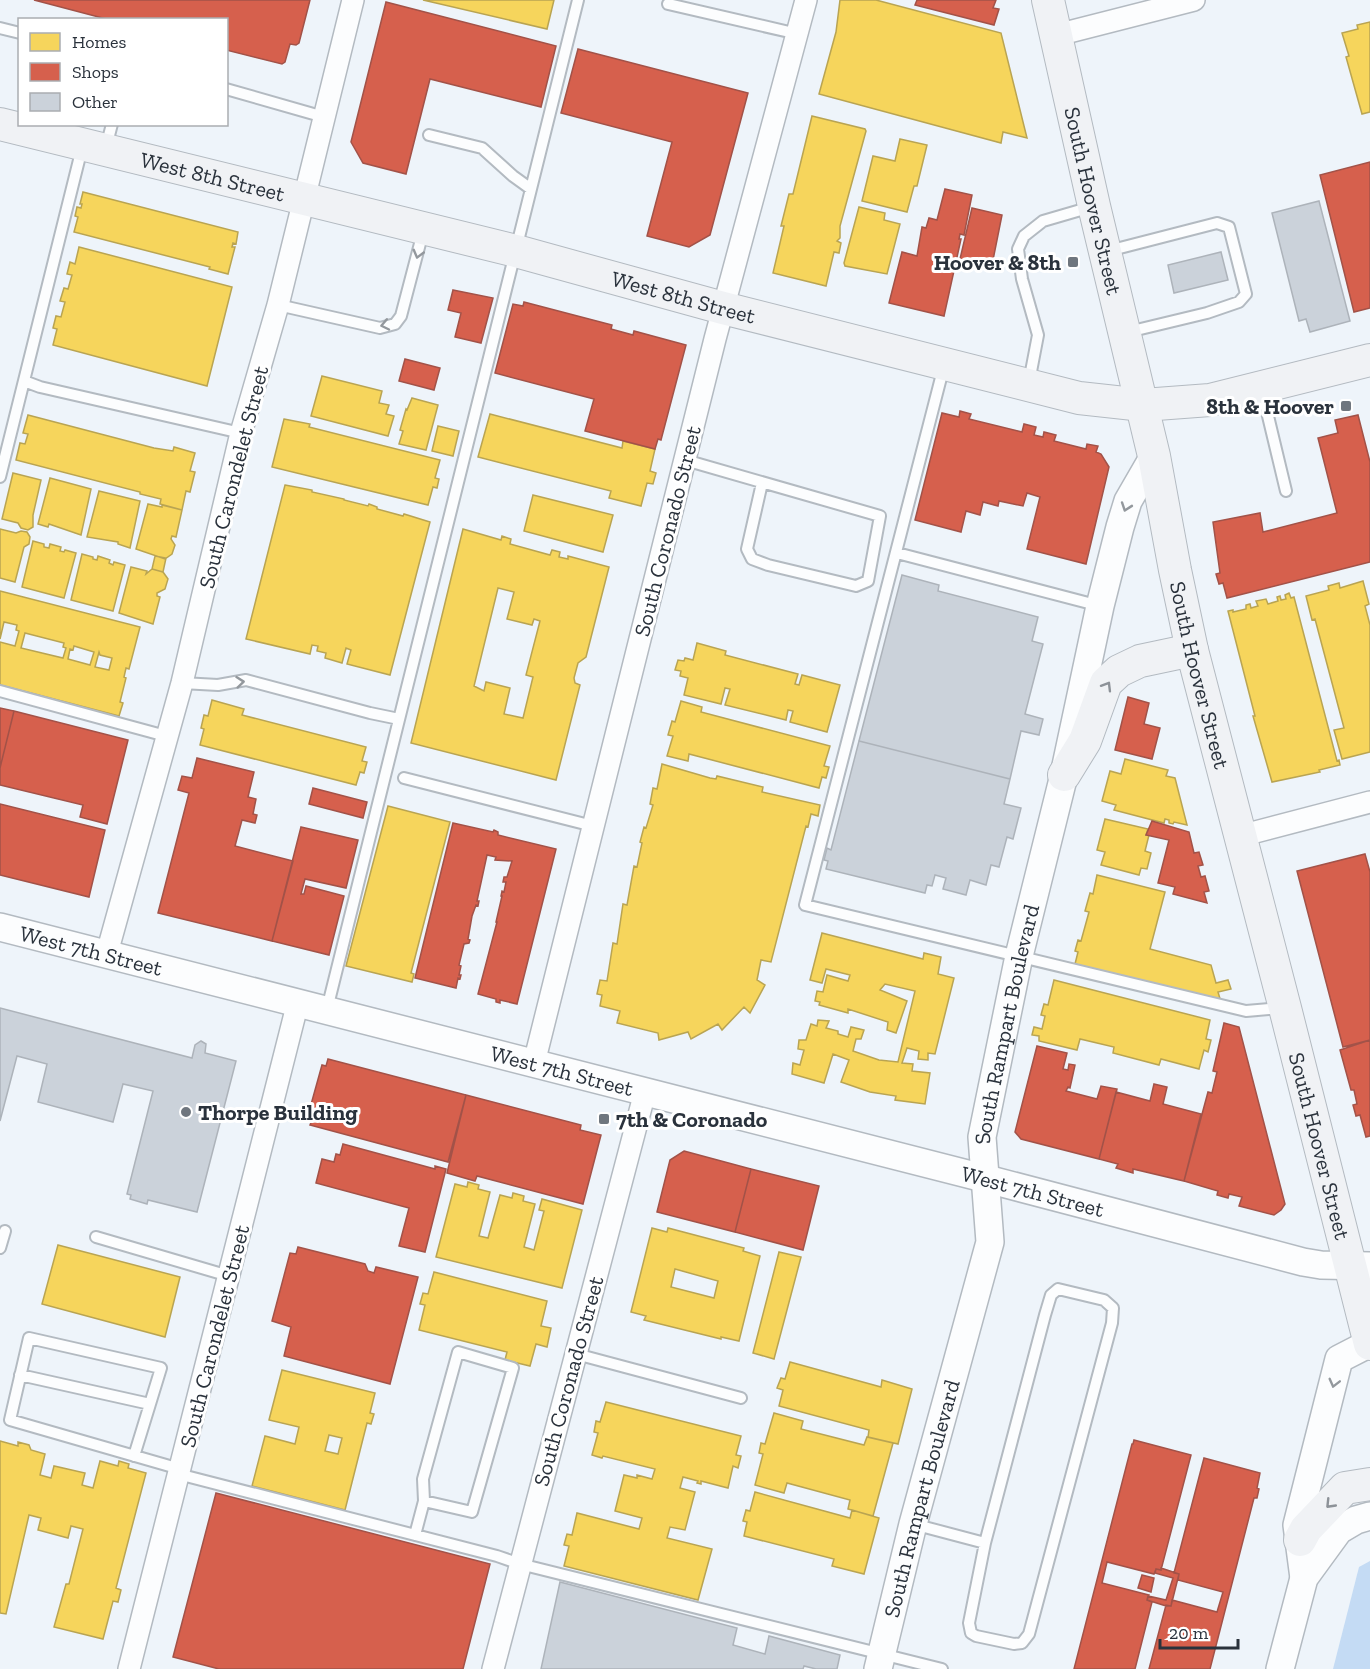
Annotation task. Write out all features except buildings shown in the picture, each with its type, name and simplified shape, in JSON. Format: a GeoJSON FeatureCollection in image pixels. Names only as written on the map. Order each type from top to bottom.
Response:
{"type":"FeatureCollection","features":[{"type":"Feature","properties":{"kind":"main road","name":"South Hoover Street"},"geometry":{"type":"LineString","coordinates":[[1048,0],[1094,206],[1143,405],[1192,650],[1285,1008],[1361,1266],[1370,1344]]}},
{"type":"Feature","properties":{"kind":"main road","name":"West 8th Street"},"geometry":{"type":"LineString","coordinates":[[0,124],[100,140],[304,199],[516,251],[723,308],[1088,399],[1143,405],[1210,400],[1370,360]]}},
{"type":"Feature","properties":{"kind":"main road"},"geometry":{"type":"LineString","coordinates":[[1064,775],[1085,741],[1106,683],[1119,671],[1140,661],[1192,650]]}},
{"type":"Feature","properties":{"kind":"main road"},"geometry":{"type":"LineString","coordinates":[[1300,1540],[1306,1529],[1345,1488],[1370,1484]]}},
{"type":"Feature","properties":{"kind":"street","name":"South Carondelet Street"},"geometry":{"type":"LineString","coordinates":[[108,953],[182,683],[242,433],[278,305],[353,0]]}},
{"type":"Feature","properties":{"kind":"street","name":"South Coronado Street"},"geometry":{"type":"LineString","coordinates":[[534,1063],[723,308],[806,0]]}},
{"type":"Feature","properties":{"kind":"street"},"geometry":{"type":"LineString","coordinates":[[1057,34],[1194,0]]}},
{"type":"Feature","properties":{"kind":"street","name":"South Rampart Boulevard"},"geometry":{"type":"LineString","coordinates":[[880,1661],[913,1524],[990,1242],[982,1137],[1019,956],[1064,775],[1100,606],[1128,501],[1154,456]]}},
{"type":"Feature","properties":{"kind":"street"},"geometry":{"type":"LineString","coordinates":[[1240,836],[1370,802]]}},
{"type":"Feature","properties":{"kind":"street","name":"West 7th Street"},"geometry":{"type":"LineString","coordinates":[[0,927],[1303,1262],[1361,1266]]}},
{"type":"Feature","properties":{"kind":"street","name":"South Carondelet Street"},"geometry":{"type":"LineString","coordinates":[[129,1669],[298,1002]]}},
{"type":"Feature","properties":{"kind":"street","name":"South Coronado Street"},"geometry":{"type":"LineString","coordinates":[[493,1669],[645,1092]]}},
{"type":"Feature","properties":{"kind":"street"},"geometry":{"type":"LineString","coordinates":[[1280,1669],[1304,1578],[1297,1525],[1340,1359],[1370,1344]]}},
{"type":"Feature","properties":{"kind":"street"},"geometry":{"type":"LineString","coordinates":[[1304,1578],[1339,1530],[1356,1520],[1370,1516]]}},
{"type":"Feature","properties":{"kind":"lane"},"geometry":{"type":"LineString","coordinates":[[326,1010],[578,0]]}},
{"type":"Feature","properties":{"kind":"lane"},"geometry":{"type":"LineString","coordinates":[[668,4],[798,34]]}},
{"type":"Feature","properties":{"kind":"lane"},"geometry":{"type":"LineString","coordinates":[[0,28],[18,32]]}},
{"type":"Feature","properties":{"kind":"lane"},"geometry":{"type":"LineString","coordinates":[[228,90],[324,117]]}},
{"type":"Feature","properties":{"kind":"lane"},"geometry":{"type":"LineString","coordinates":[[429,135],[482,148],[531,189]]}},
{"type":"Feature","properties":{"kind":"lane"},"geometry":{"type":"LineString","coordinates":[[0,477],[24,381],[100,140]]}},
{"type":"Feature","properties":{"kind":"lane"},"geometry":{"type":"LineString","coordinates":[[1028,385],[1038,335],[1022,279],[1018,249],[1024,236],[1044,221],[1094,206]]}},
{"type":"Feature","properties":{"kind":"lane"},"geometry":{"type":"LineString","coordinates":[[1105,252],[1217,223],[1229,227],[1246,294],[1239,302],[1207,313],[1125,333]]}},
{"type":"Feature","properties":{"kind":"lane"},"geometry":{"type":"LineString","coordinates":[[278,305],[380,328],[395,324],[401,316],[424,229]]}},
{"type":"Feature","properties":{"kind":"lane"},"geometry":{"type":"LineString","coordinates":[[945,364],[806,905],[1246,1011],[1285,1008]]}},
{"type":"Feature","properties":{"kind":"lane"},"geometry":{"type":"LineString","coordinates":[[24,381],[242,433]]}},
{"type":"Feature","properties":{"kind":"lane"},"geometry":{"type":"LineString","coordinates":[[1262,388],[1286,491]]}},
{"type":"Feature","properties":{"kind":"lane"},"geometry":{"type":"LineString","coordinates":[[685,460],[880,516],[868,581],[856,586],[752,559],[747,549],[762,483]]}},
{"type":"Feature","properties":{"kind":"lane"},"geometry":{"type":"LineString","coordinates":[[897,553],[1100,606]]}},
{"type":"Feature","properties":{"kind":"lane"},"geometry":{"type":"LineString","coordinates":[[182,683],[218,685],[246,680],[399,719]]}},
{"type":"Feature","properties":{"kind":"lane"},"geometry":{"type":"LineString","coordinates":[[0,691],[166,736]]}},
{"type":"Feature","properties":{"kind":"lane"},"geometry":{"type":"LineString","coordinates":[[404,778],[593,826]]}},
{"type":"Feature","properties":{"kind":"lane"},"geometry":{"type":"LineString","coordinates":[[0,1248],[5,1231]]}},
{"type":"Feature","properties":{"kind":"lane"},"geometry":{"type":"LineString","coordinates":[[96,1237],[229,1276]]}},
{"type":"Feature","properties":{"kind":"lane"},"geometry":{"type":"LineString","coordinates":[[1058,1289],[1104,1300],[1113,1308],[1112,1323],[1029,1634],[1022,1643],[1014,1644],[971,1633],[969,1623],[985,1543],[1051,1295],[1058,1289]]}},
{"type":"Feature","properties":{"kind":"lane"},"geometry":{"type":"LineString","coordinates":[[134,1456],[161,1368],[29,1338],[10,1420],[134,1456],[179,1472],[880,1661],[942,1669]]}},
{"type":"Feature","properties":{"kind":"lane"},"geometry":{"type":"LineString","coordinates":[[416,1535],[424,1501],[423,1479],[458,1352],[513,1368],[472,1512],[424,1501]]}},
{"type":"Feature","properties":{"kind":"lane"},"geometry":{"type":"LineString","coordinates":[[576,1353],[741,1398]]}},
{"type":"Feature","properties":{"kind":"lane"},"geometry":{"type":"LineString","coordinates":[[20,1374],[150,1404]]}},
{"type":"Feature","properties":{"kind":"lane"},"geometry":{"type":"LineString","coordinates":[[913,1524],[985,1543]]}},
{"type":"Feature","properties":{"kind":"shaded area"},"geometry":{"type":"Polygon","coordinates":[[[1370,1561],[1370,1669],[1333,1669],[1359,1567],[1370,1561]]]}},
{"type":"Feature","properties":{"kind":"place","name":"Hoover & 8th"},"geometry":{"type":"Point","coordinates":[1073,262]}},
{"type":"Feature","properties":{"kind":"place","name":"8th & Hoover"},"geometry":{"type":"Point","coordinates":[1346,406]}},
{"type":"Feature","properties":{"kind":"place","name":"Thorpe Building"},"geometry":{"type":"Point","coordinates":[186,1112]}},
{"type":"Feature","properties":{"kind":"place","name":"7th & Coronado"},"geometry":{"type":"Point","coordinates":[604,1119]}}]}
